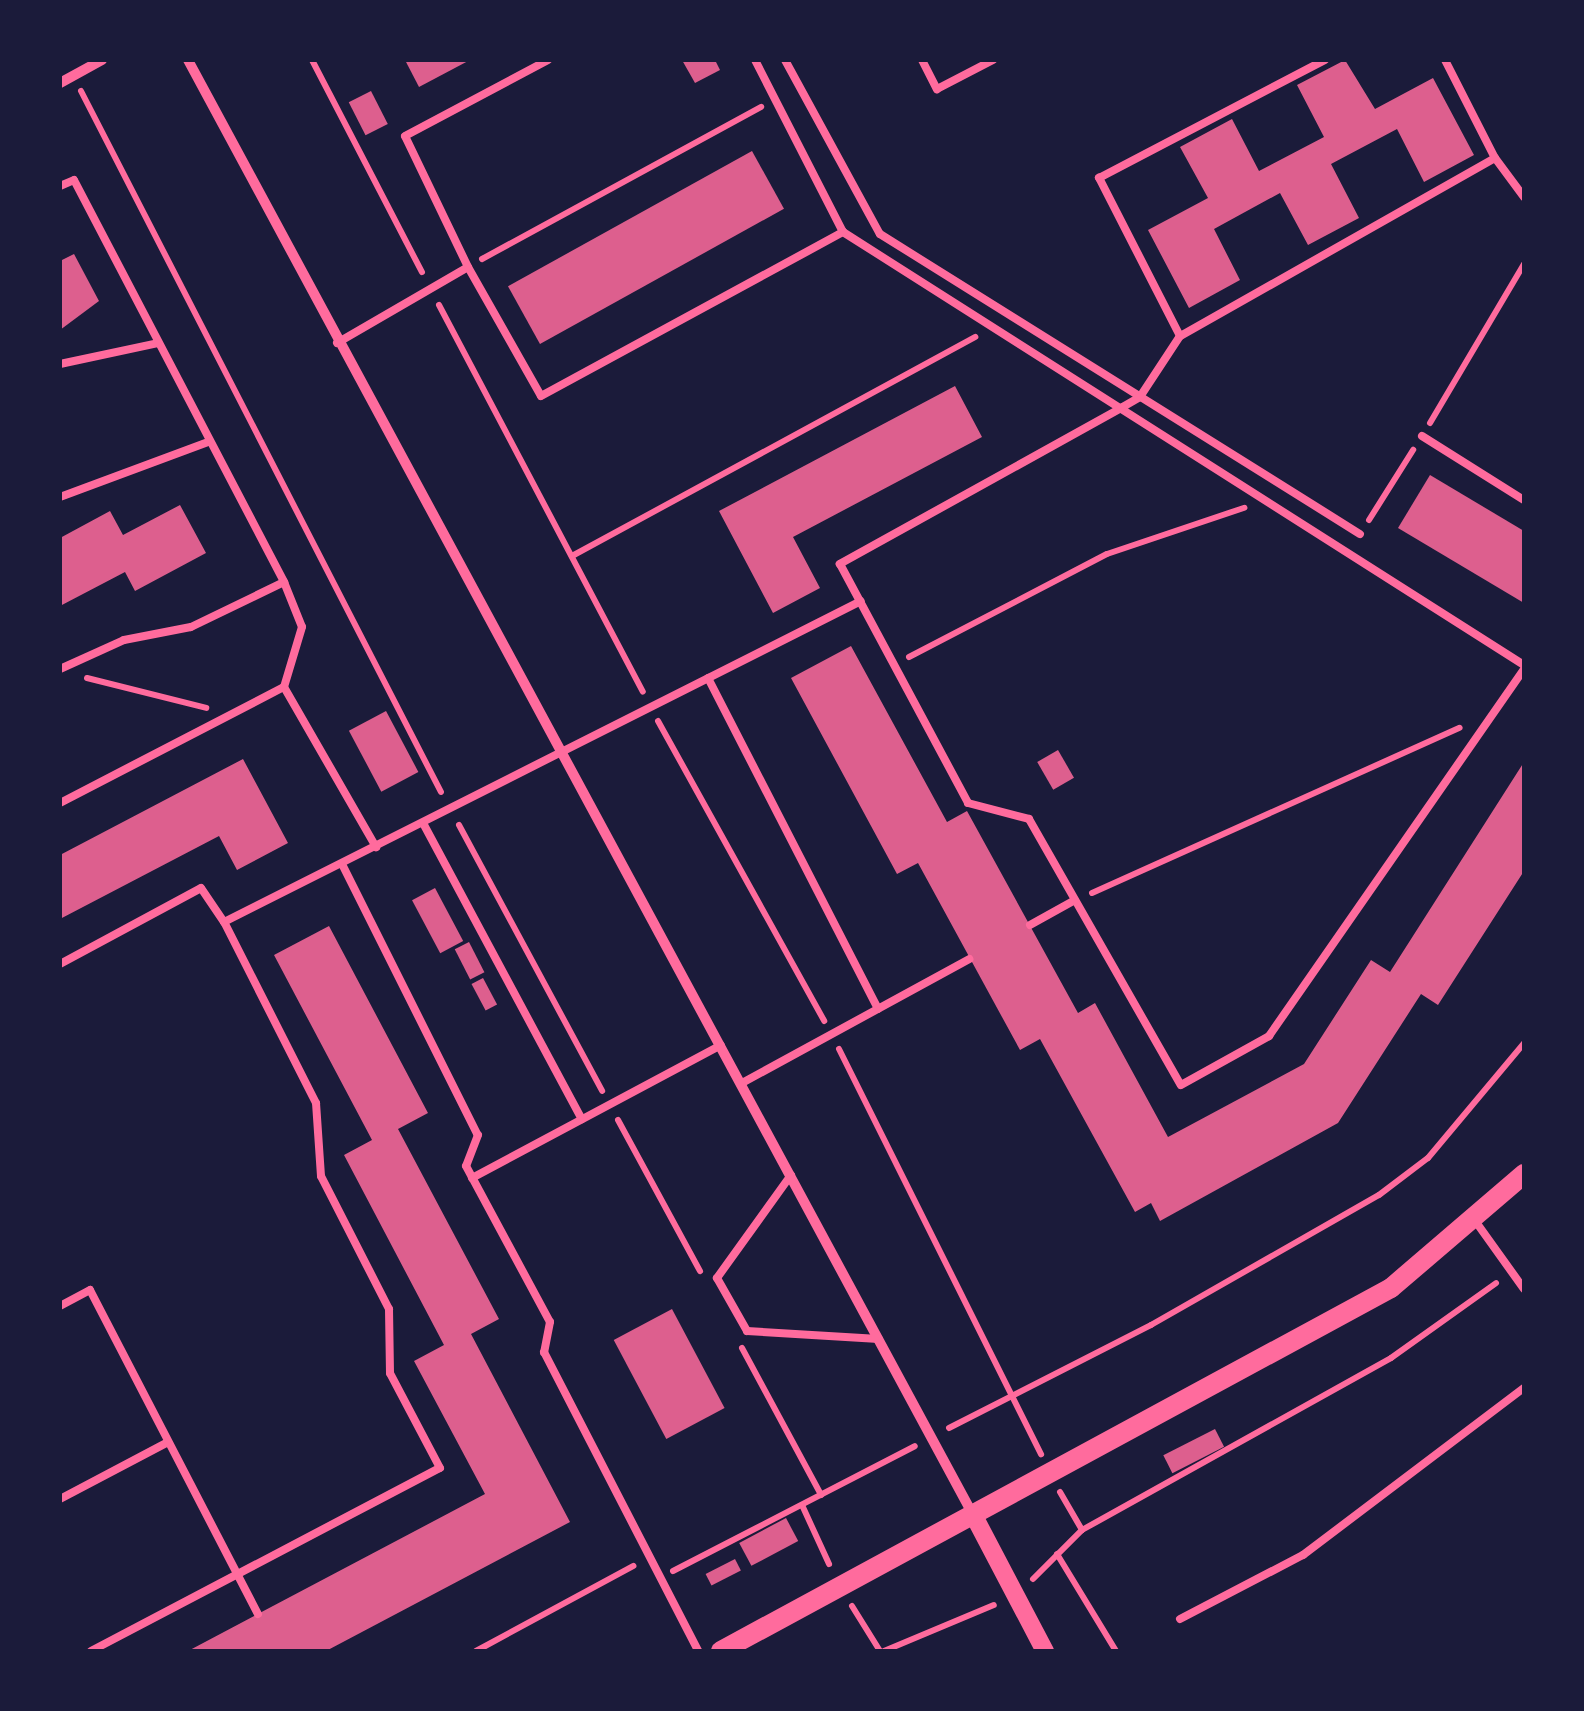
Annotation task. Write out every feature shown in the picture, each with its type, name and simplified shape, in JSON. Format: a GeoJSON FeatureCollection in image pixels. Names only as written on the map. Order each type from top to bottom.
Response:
{"type":"FeatureCollection","features":[{"type":"Feature","properties":{"kind":"main road"},"geometry":{"type":"LineString","coordinates":[[721,1651],[1391,1288],[1476,1222],[1524,1174]]}},
{"type":"Feature","properties":{"kind":"street"},"geometry":{"type":"LineString","coordinates":[[60,83],[102,60]]}},
{"type":"Feature","properties":{"kind":"street"},"geometry":{"type":"LineString","coordinates":[[188,60],[337,342],[564,751],[1045,1651]]}},
{"type":"Feature","properties":{"kind":"lane"},"geometry":{"type":"LineString","coordinates":[[548,60],[406,136],[468,267],[540,396],[844,232]]}},
{"type":"Feature","properties":{"kind":"lane"},"geometry":{"type":"LineString","coordinates":[[755,60],[771,102],[844,232],[1123,407],[1524,667],[1268,1036],[1181,1085],[1029,819],[968,802],[840,564],[1123,407],[1140,396],[1180,336],[1495,158]]}},
{"type":"Feature","properties":{"kind":"lane"},"geometry":{"type":"LineString","coordinates":[[785,60],[880,234],[1360,534]]}},
{"type":"Feature","properties":{"kind":"lane"},"geometry":{"type":"LineString","coordinates":[[922,60],[937,89],[993,60]]}},
{"type":"Feature","properties":{"kind":"lane"},"geometry":{"type":"LineString","coordinates":[[1180,336],[1099,178],[1325,60]]}},
{"type":"Feature","properties":{"kind":"lane"},"geometry":{"type":"LineString","coordinates":[[1445,60],[1495,158],[1524,197]]}},
{"type":"Feature","properties":{"kind":"lane"},"geometry":{"type":"LineString","coordinates":[[60,186],[74,180],[284,582],[302,627],[284,687],[376,846]]}},
{"type":"Feature","properties":{"kind":"lane"},"geometry":{"type":"LineString","coordinates":[[337,342],[432,293],[468,267]]}},
{"type":"Feature","properties":{"kind":"lane"},"geometry":{"type":"LineString","coordinates":[[60,364],[158,343]]}},
{"type":"Feature","properties":{"kind":"lane"},"geometry":{"type":"LineString","coordinates":[[1422,436],[1524,500]]}},
{"type":"Feature","properties":{"kind":"lane"},"geometry":{"type":"LineString","coordinates":[[60,496],[208,442]]}},
{"type":"Feature","properties":{"kind":"lane"},"geometry":{"type":"LineString","coordinates":[[60,669],[124,640],[191,626],[284,582]]}},
{"type":"Feature","properties":{"kind":"lane"},"geometry":{"type":"LineString","coordinates":[[224,922],[861,601]]}},
{"type":"Feature","properties":{"kind":"lane"},"geometry":{"type":"LineString","coordinates":[[708,678],[878,1009]]}},
{"type":"Feature","properties":{"kind":"lane"},"geometry":{"type":"LineString","coordinates":[[60,802],[284,687]]}},
{"type":"Feature","properties":{"kind":"lane"},"geometry":{"type":"LineString","coordinates":[[423,823],[582,1119]]}},
{"type":"Feature","properties":{"kind":"lane"},"geometry":{"type":"LineString","coordinates":[[342,864],[478,1135],[466,1166],[550,1322],[544,1352],[698,1651]]}},
{"type":"Feature","properties":{"kind":"lane"},"geometry":{"type":"LineString","coordinates":[[60,964],[201,888],[224,922],[316,1104],[320,1176],[389,1309],[390,1373],[440,1468],[91,1651]]}},
{"type":"Feature","properties":{"kind":"lane"},"geometry":{"type":"LineString","coordinates":[[1030,926],[1075,900]]}},
{"type":"Feature","properties":{"kind":"lane"},"geometry":{"type":"LineString","coordinates":[[742,1084],[969,959]]}},
{"type":"Feature","properties":{"kind":"lane"},"geometry":{"type":"LineString","coordinates":[[472,1178],[721,1045]]}},
{"type":"Feature","properties":{"kind":"lane"},"geometry":{"type":"LineString","coordinates":[[791,1174],[717,1278],[747,1331],[879,1339]]}},
{"type":"Feature","properties":{"kind":"lane"},"geometry":{"type":"LineString","coordinates":[[1476,1222],[1524,1289]]}},
{"type":"Feature","properties":{"kind":"lane"},"geometry":{"type":"LineString","coordinates":[[60,1306],[90,1290],[258,1614]]}},
{"type":"Feature","properties":{"kind":"lane"},"geometry":{"type":"LineString","coordinates":[[1180,1619],[1302,1555],[1524,1388]]}},
{"type":"Feature","properties":{"kind":"lane"},"geometry":{"type":"LineString","coordinates":[[60,1499],[168,1442]]}},
{"type":"Feature","properties":{"kind":"path"},"geometry":{"type":"LineString","coordinates":[[312,60],[651,708],[831,1034],[1015,1394],[1050,1475],[1082,1530]]}},
{"type":"Feature","properties":{"kind":"path"},"geometry":{"type":"LineString","coordinates":[[468,267],[771,102]]}},
{"type":"Feature","properties":{"kind":"path"},"geometry":{"type":"LineString","coordinates":[[1360,534],[1524,264]]}},
{"type":"Feature","properties":{"kind":"path"},"geometry":{"type":"LineString","coordinates":[[572,556],[994,327]]}},
{"type":"Feature","properties":{"kind":"path"},"geometry":{"type":"LineString","coordinates":[[895,665],[1107,554],[1268,500]]}},
{"type":"Feature","properties":{"kind":"path"},"geometry":{"type":"LineString","coordinates":[[78,676],[227,713]]}},
{"type":"Feature","properties":{"kind":"path"},"geometry":{"type":"LineString","coordinates":[[1075,900],[1493,714]]}},
{"type":"Feature","properties":{"kind":"path"},"geometry":{"type":"LineString","coordinates":[[476,1651],[649,1557],[665,1576],[1015,1394],[1380,1195],[1428,1158],[1524,1043]]}},
{"type":"Feature","properties":{"kind":"path"},"geometry":{"type":"LineString","coordinates":[[884,1651],[903,1648],[1016,1595],[1082,1530],[1391,1358],[1512,1272]]}},
{"type":"Feature","properties":{"kind":"path"},"geometry":{"type":"LineString","coordinates":[[1057,1554],[1116,1651]]}},
{"type":"Feature","properties":{"kind":"building"},"geometry":{"type":"Polygon","coordinates":[[[405,60],[470,60],[419,87],[405,60]]]}},
{"type":"Feature","properties":{"kind":"building"},"geometry":{"type":"Polygon","coordinates":[[[682,60],[715,60],[720,70],[695,83],[682,60]]]}},
{"type":"Feature","properties":{"kind":"building"},"geometry":{"type":"Polygon","coordinates":[[[1345,60],[1375,109],[1433,78],[1474,155],[1424,182],[1397,129],[1331,164],[1359,218],[1308,245],[1280,193],[1214,229],[1240,280],[1189,308],[1148,230],[1208,198],[1180,147],[1232,119],[1259,171],[1324,137],[1297,85],[1345,60]]]}},
{"type":"Feature","properties":{"kind":"building"},"geometry":{"type":"Polygon","coordinates":[[[371,91],[388,124],[366,135],[349,102],[371,91]]]}},
{"type":"Feature","properties":{"kind":"building"},"geometry":{"type":"Polygon","coordinates":[[[752,151],[784,209],[540,344],[508,286],[752,151]]]}},
{"type":"Feature","properties":{"kind":"building"},"geometry":{"type":"Polygon","coordinates":[[[74,254],[99,301],[60,330],[60,261],[74,254]]]}},
{"type":"Feature","properties":{"kind":"building"},"geometry":{"type":"Polygon","coordinates":[[[955,386],[982,437],[793,537],[820,588],[773,613],[719,511],[955,386]]]}},
{"type":"Feature","properties":{"kind":"building"},"geometry":{"type":"Polygon","coordinates":[[[1430,475],[1524,531],[1524,603],[1398,528],[1430,475]]]}},
{"type":"Feature","properties":{"kind":"building"},"geometry":{"type":"Polygon","coordinates":[[[180,505],[206,553],[135,591],[125,572],[60,606],[60,538],[110,511],[123,535],[180,505]]]}},
{"type":"Feature","properties":{"kind":"building"},"geometry":{"type":"Polygon","coordinates":[[[851,646],[947,822],[967,811],[1078,1013],[1095,1003],[1168,1137],[1304,1064],[1371,960],[1390,972],[1524,762],[1524,871],[1438,1005],[1421,994],[1338,1123],[1160,1221],[1151,1203],[1135,1212],[1040,1039],[1020,1050],[918,863],[897,874],[791,678],[851,646]]]}},
{"type":"Feature","properties":{"kind":"building"},"geometry":{"type":"Polygon","coordinates":[[[386,711],[418,772],[381,792],[349,731],[386,711]]]}},
{"type":"Feature","properties":{"kind":"building"},"geometry":{"type":"Polygon","coordinates":[[[1058,750],[1074,778],[1053,790],[1037,762],[1058,750]]]}},
{"type":"Feature","properties":{"kind":"building"},"geometry":{"type":"Polygon","coordinates":[[[243,759],[288,843],[237,870],[219,836],[60,919],[60,855],[243,759]]]}},
{"type":"Feature","properties":{"kind":"building"},"geometry":{"type":"Polygon","coordinates":[[[435,888],[463,941],[440,953],[412,900],[435,888]]]}},
{"type":"Feature","properties":{"kind":"building"},"geometry":{"type":"Polygon","coordinates":[[[329,926],[428,1113],[398,1129],[499,1319],[471,1334],[570,1522],[326,1651],[188,1651],[485,1494],[414,1361],[444,1345],[344,1155],[372,1140],[274,955],[329,926]]]}},
{"type":"Feature","properties":{"kind":"building"},"geometry":{"type":"Polygon","coordinates":[[[469,942],[484,972],[470,980],[455,949],[469,942]]]}},
{"type":"Feature","properties":{"kind":"building"},"geometry":{"type":"Polygon","coordinates":[[[483,978],[497,1004],[486,1011],[472,984],[483,978]]]}},
{"type":"Feature","properties":{"kind":"building"},"geometry":{"type":"Polygon","coordinates":[[[672,1309],[725,1408],[666,1439],[614,1340],[672,1309]]]}},
{"type":"Feature","properties":{"kind":"building"},"geometry":{"type":"Polygon","coordinates":[[[1215,1429],[1224,1447],[1172,1473],[1163,1455],[1215,1429]]]}},
{"type":"Feature","properties":{"kind":"building"},"geometry":{"type":"Polygon","coordinates":[[[786,1518],[798,1541],[751,1566],[739,1543],[786,1518]]]}},
{"type":"Feature","properties":{"kind":"building"},"geometry":{"type":"Polygon","coordinates":[[[735,1559],[741,1571],[711,1586],[706,1574],[735,1559]]]}}]}
